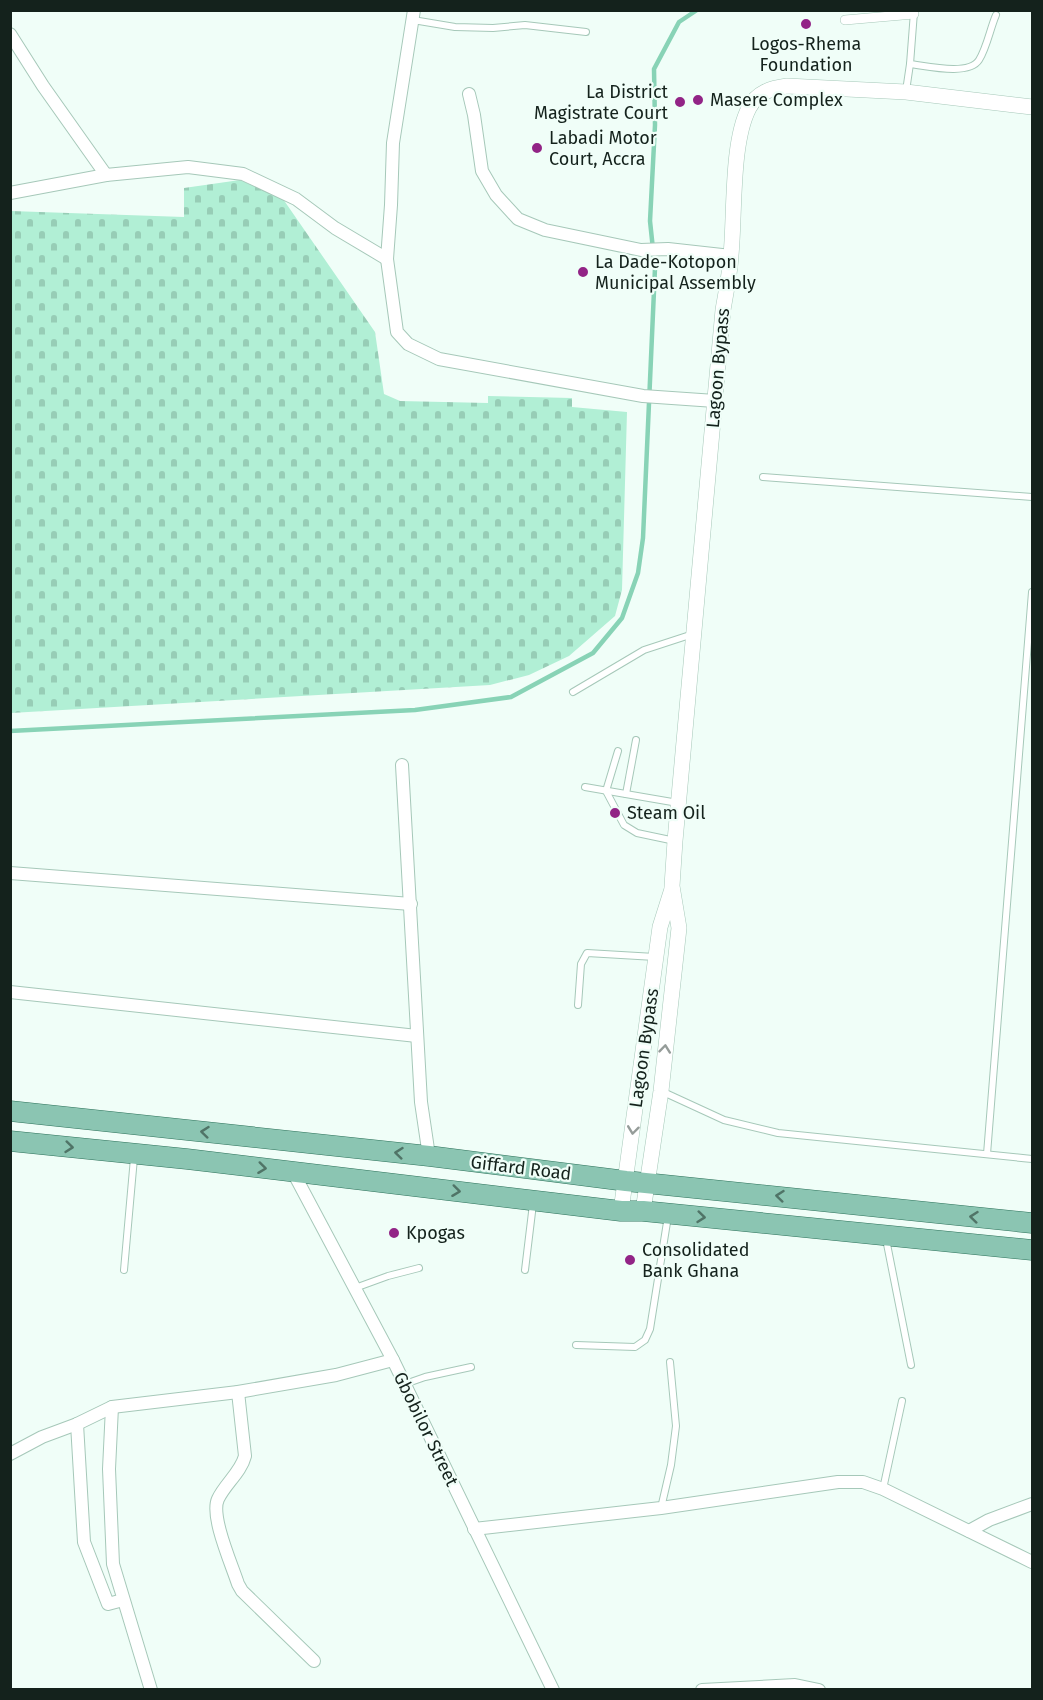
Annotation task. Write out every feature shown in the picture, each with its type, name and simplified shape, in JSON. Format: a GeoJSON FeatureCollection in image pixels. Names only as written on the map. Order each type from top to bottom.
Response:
{"type":"FeatureCollection","features":[{"type":"Feature","properties":{"kind":"main road","name":"Giffard Road"},"geometry":{"type":"LineString","coordinates":[[10,1111],[1032,1223]]}},
{"type":"Feature","properties":{"kind":"main road","name":"Giffard Road"},"geometry":{"type":"LineString","coordinates":[[10,1141],[621,1211],[643,1211],[1032,1250]]}},
{"type":"Feature","properties":{"kind":"street"},"geometry":{"type":"LineString","coordinates":[[845,20],[914,12]]}},
{"type":"Feature","properties":{"kind":"street"},"geometry":{"type":"LineString","coordinates":[[414,15],[393,143],[387,259],[397,332],[408,344],[439,359],[643,396],[715,401]]}},
{"type":"Feature","properties":{"kind":"street"},"geometry":{"type":"LineString","coordinates":[[10,34],[43,86],[106,175]]}},
{"type":"Feature","properties":{"kind":"street","name":"Lagoon Bypass"},"geometry":{"type":"LineString","coordinates":[[621,1211],[660,927],[672,886],[723,310],[731,256],[738,152],[741,130],[749,107],[759,94],[773,88],[787,86],[906,92],[1032,107]]}},
{"type":"Feature","properties":{"kind":"street"},"geometry":{"type":"LineString","coordinates":[[469,94],[482,171],[496,195],[518,219],[545,230],[641,250],[668,249],[731,256]]}},
{"type":"Feature","properties":{"kind":"street"},"geometry":{"type":"LineString","coordinates":[[10,193],[106,175],[188,167],[243,174],[296,199],[335,228],[387,259]]}},
{"type":"Feature","properties":{"kind":"street"},"geometry":{"type":"LineString","coordinates":[[402,765],[421,1102],[429,1156]]}},
{"type":"Feature","properties":{"kind":"street"},"geometry":{"type":"LineString","coordinates":[[10,873],[411,904]]}},
{"type":"Feature","properties":{"kind":"street","name":"Lagoon Bypass"},"geometry":{"type":"LineString","coordinates":[[643,1211],[661,1091],[679,928],[672,886]]}},
{"type":"Feature","properties":{"kind":"street"},"geometry":{"type":"LineString","coordinates":[[10,992],[417,1036]]}},
{"type":"Feature","properties":{"kind":"street","name":"Gbobilor Street"},"geometry":{"type":"LineString","coordinates":[[293,1172],[393,1360],[553,1689]]}},
{"type":"Feature","properties":{"kind":"street"},"geometry":{"type":"LineString","coordinates":[[10,1454],[42,1437],[77,1424],[112,1407],[238,1392],[336,1375],[393,1360]]}},
{"type":"Feature","properties":{"kind":"street"},"geometry":{"type":"LineString","coordinates":[[238,1392],[245,1456],[243,1464],[217,1500],[216,1514],[242,1591],[314,1661]]}},
{"type":"Feature","properties":{"kind":"street"},"geometry":{"type":"LineString","coordinates":[[112,1407],[109,1469],[113,1564],[151,1689]]}},
{"type":"Feature","properties":{"kind":"street"},"geometry":{"type":"LineString","coordinates":[[77,1424],[84,1542],[108,1604],[123,1600]]}},
{"type":"Feature","properties":{"kind":"street"},"geometry":{"type":"LineString","coordinates":[[474,1529],[661,1508],[838,1482],[862,1482],[883,1488],[1032,1562]]}},
{"type":"Feature","properties":{"kind":"street"},"geometry":{"type":"LineString","coordinates":[[969,1531],[989,1520],[1032,1504]]}},
{"type":"Feature","properties":{"kind":"street"},"geometry":{"type":"LineString","coordinates":[[702,1689],[795,1685],[819,1689]]}},
{"type":"Feature","properties":{"kind":"lane"},"geometry":{"type":"LineString","coordinates":[[906,92],[914,12]]}},
{"type":"Feature","properties":{"kind":"lane"},"geometry":{"type":"LineString","coordinates":[[414,15],[455,27],[493,28],[525,25],[586,32]]}},
{"type":"Feature","properties":{"kind":"lane"},"geometry":{"type":"LineString","coordinates":[[910,64],[961,69],[970,67],[979,59],[996,15]]}},
{"type":"Feature","properties":{"kind":"lane"},"geometry":{"type":"LineString","coordinates":[[1032,107],[1032,115]]}},
{"type":"Feature","properties":{"kind":"lane"},"geometry":{"type":"LineString","coordinates":[[763,477],[1032,497]]}},
{"type":"Feature","properties":{"kind":"lane"},"geometry":{"type":"LineString","coordinates":[[987,1154],[1032,592]]}},
{"type":"Feature","properties":{"kind":"lane"},"geometry":{"type":"LineString","coordinates":[[573,692],[644,650],[694,634]]}},
{"type":"Feature","properties":{"kind":"lane"},"geometry":{"type":"LineString","coordinates":[[626,794],[636,740]]}},
{"type":"Feature","properties":{"kind":"lane"},"geometry":{"type":"LineString","coordinates":[[618,751],[606,791],[624,825],[637,833],[675,841]]}},
{"type":"Feature","properties":{"kind":"lane"},"geometry":{"type":"LineString","coordinates":[[585,787],[679,803]]}},
{"type":"Feature","properties":{"kind":"lane"},"geometry":{"type":"LineString","coordinates":[[578,1005],[581,964],[587,953],[656,957]]}},
{"type":"Feature","properties":{"kind":"lane"},"geometry":{"type":"LineString","coordinates":[[661,1091],[724,1120],[778,1133],[1032,1159]]}},
{"type":"Feature","properties":{"kind":"lane"},"geometry":{"type":"LineString","coordinates":[[124,1270],[134,1154]]}},
{"type":"Feature","properties":{"kind":"lane"},"geometry":{"type":"LineString","coordinates":[[525,1270],[533,1200]]}},
{"type":"Feature","properties":{"kind":"lane"},"geometry":{"type":"LineString","coordinates":[[576,1345],[635,1347],[645,1340],[650,1329],[669,1214]]}},
{"type":"Feature","properties":{"kind":"lane"},"geometry":{"type":"LineString","coordinates":[[885,1235],[911,1365]]}},
{"type":"Feature","properties":{"kind":"lane"},"geometry":{"type":"LineString","coordinates":[[355,1288],[419,1268]]}},
{"type":"Feature","properties":{"kind":"lane"},"geometry":{"type":"LineString","coordinates":[[661,1508],[671,1465],[676,1426],[670,1362]]}},
{"type":"Feature","properties":{"kind":"lane"},"geometry":{"type":"LineString","coordinates":[[404,1384],[471,1367]]}},
{"type":"Feature","properties":{"kind":"lane"},"geometry":{"type":"LineString","coordinates":[[883,1488],[902,1401]]}},
{"type":"Feature","properties":{"kind":"green space"},"geometry":{"type":"Polygon","coordinates":[[[240,180],[283,199],[375,332],[384,394],[400,401],[488,403],[488,396],[572,398],[572,407],[627,412],[622,590],[615,616],[569,656],[529,675],[490,685],[11,713],[11,211],[184,217],[184,188],[240,180]]]}},
{"type":"Feature","properties":{"kind":"waterway"},"geometry":{"type":"LineString","coordinates":[[10,731],[415,710],[511,697],[593,653],[622,618],[638,573],[643,538],[655,268],[650,221],[655,125],[654,69],[679,22],[697,10]]}},
{"type":"Feature","properties":{"kind":"place","name":"Logos-Rhema Foundation"},"geometry":{"type":"Point","coordinates":[806,24]}},
{"type":"Feature","properties":{"kind":"place","name":"Masere Complex"},"geometry":{"type":"Point","coordinates":[698,100]}},
{"type":"Feature","properties":{"kind":"place","name":"La District Magistrate Court"},"geometry":{"type":"Point","coordinates":[680,102]}},
{"type":"Feature","properties":{"kind":"place","name":"Labadi Motor Court, Accra"},"geometry":{"type":"Point","coordinates":[537,148]}},
{"type":"Feature","properties":{"kind":"place","name":"La Dade-Kotopon Municipal Assembly"},"geometry":{"type":"Point","coordinates":[583,272]}},
{"type":"Feature","properties":{"kind":"place","name":"Steam Oil"},"geometry":{"type":"Point","coordinates":[615,813]}},
{"type":"Feature","properties":{"kind":"place","name":"Kpogas"},"geometry":{"type":"Point","coordinates":[394,1233]}},
{"type":"Feature","properties":{"kind":"place","name":"Consolidated Bank Ghana"},"geometry":{"type":"Point","coordinates":[630,1260]}}]}
